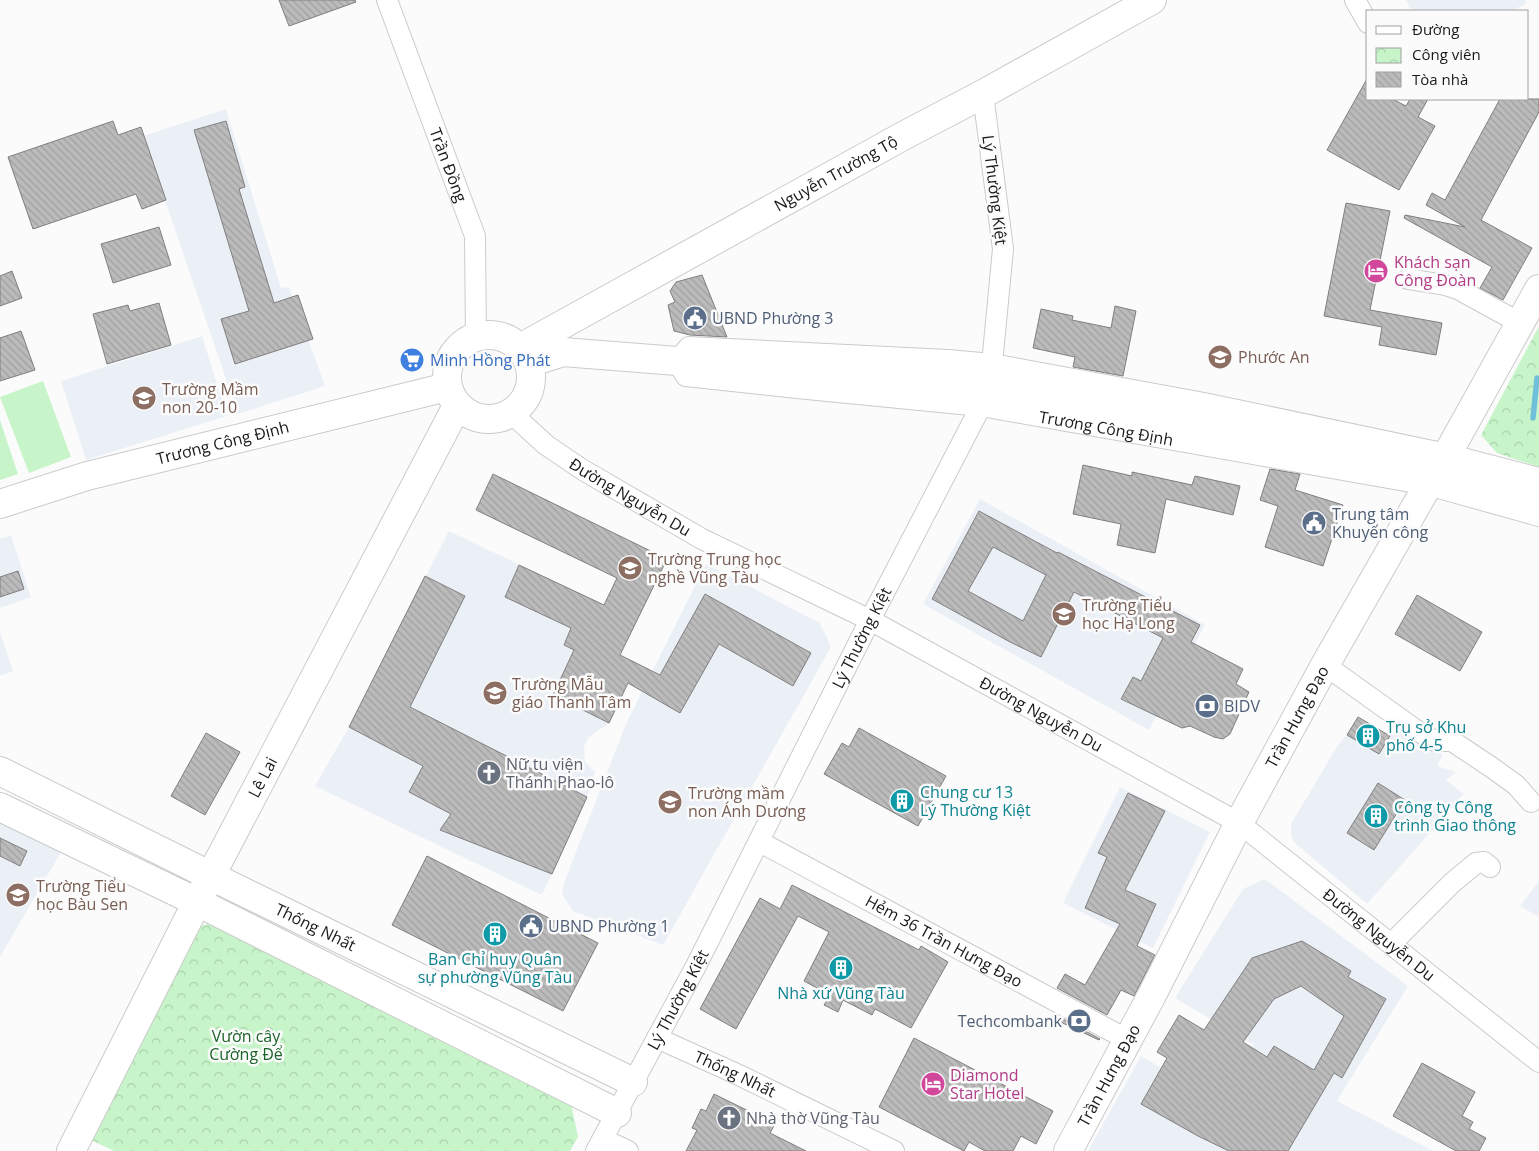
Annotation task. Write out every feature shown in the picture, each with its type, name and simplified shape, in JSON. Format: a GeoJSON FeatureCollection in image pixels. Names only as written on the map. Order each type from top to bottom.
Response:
{"type":"FeatureCollection","features":[{"type":"Feature","properties":{"kind":"main road","name":"Nguyễn Trường Tộ"},"geometry":{"type":"LineString","coordinates":[[525,356],[903,136],[1152,0]]}},
{"type":"Feature","properties":{"kind":"main road","name":"Trần Hưng Đạo"},"geometry":{"type":"LineString","coordinates":[[1068,1151],[1128,1040],[1239,823],[1325,666],[1539,289]]}},
{"type":"Feature","properties":{"kind":"main road"},"geometry":{"type":"LineString","coordinates":[[495,335],[504,338],[525,356],[532,375],[531,386],[527,397],[512,414],[500,418],[483,419],[466,413],[452,396],[446,376],[452,356],[458,347],[466,341],[476,337],[495,335]]}},
{"type":"Feature","properties":{"kind":"main road","name":"Trương Công Định"},"geometry":{"type":"LineString","coordinates":[[525,356],[564,352],[987,385],[1166,416],[1438,469],[1539,498]]}},
{"type":"Feature","properties":{"kind":"main road","name":"Trương Công Định"},"geometry":{"type":"LineString","coordinates":[[0,504],[87,476],[452,396]]}},
{"type":"Feature","properties":{"kind":"main road","name":"Lê Lai"},"geometry":{"type":"LineString","coordinates":[[78,1149],[197,902],[452,396]]}},
{"type":"Feature","properties":{"kind":"main road","name":"Thống Nhất"},"geometry":{"type":"LineString","coordinates":[[0,770],[211,876],[633,1082]]}},
{"type":"Feature","properties":{"kind":"main road","name":"Thống Nhất"},"geometry":{"type":"LineString","coordinates":[[0,807],[197,902],[617,1113]]}},
{"type":"Feature","properties":{"kind":"main road"},"geometry":{"type":"LineString","coordinates":[[413,1011],[427,982]]}},
{"type":"Feature","properties":{"kind":"street","name":"Trần Đồng"},"geometry":{"type":"LineString","coordinates":[[387,0],[475,236],[476,337]]}},
{"type":"Feature","properties":{"kind":"street"},"geometry":{"type":"LineString","coordinates":[[1355,0],[1366,19]]}},
{"type":"Feature","properties":{"kind":"street","name":"Lý Thường Kiệt"},"geometry":{"type":"LineString","coordinates":[[600,1145],[760,842],[987,385],[1003,249],[983,94]]}},
{"type":"Feature","properties":{"kind":"street"},"geometry":{"type":"LineString","coordinates":[[1408,279],[1445,285],[1458,290],[1520,323]]}},
{"type":"Feature","properties":{"kind":"street","name":"Đường Nguyễn Du"},"geometry":{"type":"LineString","coordinates":[[512,414],[546,445],[583,470],[693,534],[870,620],[1239,823],[1539,1062]]}},
{"type":"Feature","properties":{"kind":"street","name":"Trương Công Định"},"geometry":{"type":"LineString","coordinates":[[1438,469],[1539,478]]}},
{"type":"Feature","properties":{"kind":"street","name":"Trương Công Định"},"geometry":{"type":"LineString","coordinates":[[1438,469],[1539,516]]}},
{"type":"Feature","properties":{"kind":"street"},"geometry":{"type":"LineString","coordinates":[[1325,666],[1434,741],[1452,741],[1516,785],[1531,802]]}},
{"type":"Feature","properties":{"kind":"street","name":"Hẻm 36 Trần Hưng Đạo"},"geometry":{"type":"LineString","coordinates":[[760,842],[1128,1040]]}},
{"type":"Feature","properties":{"kind":"street"},"geometry":{"type":"LineString","coordinates":[[1391,944],[1452,883],[1476,863],[1484,862],[1490,867]]}},
{"type":"Feature","properties":{"kind":"street","name":"Thống Nhất"},"geometry":{"type":"LineString","coordinates":[[657,1038],[738,1075],[892,1151]]}},
{"type":"Feature","properties":{"kind":"street"},"geometry":{"type":"LineString","coordinates":[[600,1145],[628,1151]]}},
{"type":"Feature","properties":{"kind":"shaded area"},"geometry":{"type":"Polygon","coordinates":[[[1406,0],[1525,0],[1527,3],[1514,10],[1411,10],[1406,0]]]}},
{"type":"Feature","properties":{"kind":"shaded area"},"geometry":{"type":"Polygon","coordinates":[[[226,109],[281,288],[289,287],[325,386],[238,414],[143,136],[226,109]]]}},
{"type":"Feature","properties":{"kind":"shaded area","name":"Trường Mầm non 20-10"},"geometry":{"type":"Polygon","coordinates":[[[202,336],[227,416],[86,460],[61,381],[202,336]]]}},
{"type":"Feature","properties":{"kind":"shaded area","name":"Trường Tiểu học Hạ Long"},"geometry":{"type":"Polygon","coordinates":[[[980,499],[1205,625],[1149,730],[923,604],[980,499]]]}},
{"type":"Feature","properties":{"kind":"shaded area","name":"Trường Mẫu giáo Thanh Tâm"},"geometry":{"type":"Polygon","coordinates":[[[449,531],[591,599],[575,634],[609,723],[588,738],[584,747],[585,762],[595,772],[587,797],[542,895],[315,786],[349,727],[449,531]]]}},
{"type":"Feature","properties":{"kind":"shaded area"},"geometry":{"type":"Polygon","coordinates":[[[11,535],[31,597],[0,608],[0,539],[11,535]]]}},
{"type":"Feature","properties":{"kind":"shaded area","name":"Trường mầm non Ánh Dương"},"geometry":{"type":"Polygon","coordinates":[[[706,564],[820,623],[831,647],[663,945],[573,911],[562,894],[565,880],[626,724],[706,564]]]}},
{"type":"Feature","properties":{"kind":"shaded area"},"geometry":{"type":"Polygon","coordinates":[[[0,632],[13,671],[0,676],[0,632]]]}},
{"type":"Feature","properties":{"kind":"shaded area"},"geometry":{"type":"Polygon","coordinates":[[[1397,727],[1443,755],[1437,766],[1456,772],[1446,780],[1464,794],[1367,904],[1294,842],[1291,835],[1291,824],[1338,745],[1347,735],[1379,754],[1397,727]]]}},
{"type":"Feature","properties":{"kind":"shaded area"},"geometry":{"type":"Polygon","coordinates":[[[1120,787],[1210,832],[1153,948],[1063,903],[1120,787]]]}},
{"type":"Feature","properties":{"kind":"shaded area","name":"Trường Tiểu học Bàu Sen"},"geometry":{"type":"Polygon","coordinates":[[[0,795],[72,833],[0,957],[0,795]]]}},
{"type":"Feature","properties":{"kind":"shaded area"},"geometry":{"type":"Polygon","coordinates":[[[1265,879],[1408,986],[1337,1101],[1433,1151],[1088,1151],[1141,1056],[1220,1102],[1254,1045],[1175,998],[1243,889],[1265,879]]]}},
{"type":"Feature","properties":{"kind":"shaded area"},"geometry":{"type":"Polygon","coordinates":[[[1539,881],[1539,917],[1520,906],[1539,881]]]}},
{"type":"Feature","properties":{"kind":"green space"},"geometry":{"type":"Polygon","coordinates":[[[1539,326],[1539,467],[1497,453],[1481,435],[1539,326]]]}},
{"type":"Feature","properties":{"kind":"green space"},"geometry":{"type":"Polygon","coordinates":[[[43,381],[71,457],[29,473],[0,397],[43,381]]]}},
{"type":"Feature","properties":{"kind":"green space"},"geometry":{"type":"Polygon","coordinates":[[[0,420],[18,474],[0,480],[0,420]]]}},
{"type":"Feature","properties":{"kind":"green space","name":"Vườn cây Cường Để"},"geometry":{"type":"Polygon","coordinates":[[[230,920],[569,1094],[578,1137],[570,1151],[114,1151],[91,1140],[183,929],[230,920]]]}},
{"type":"Feature","properties":{"kind":"building"},"geometry":{"type":"Polygon","coordinates":[[[279,0],[355,0],[356,2],[289,26],[279,0]]]}},
{"type":"Feature","properties":{"kind":"building"},"geometry":{"type":"Polygon","coordinates":[[[1366,81],[1366,100],[1394,100],[1406,106],[1409,100],[1427,100],[1418,117],[1435,126],[1399,190],[1327,150],[1366,81]]]}},
{"type":"Feature","properties":{"kind":"building"},"geometry":{"type":"Polygon","coordinates":[[[1539,99],[1539,112],[1481,220],[1532,248],[1503,300],[1480,288],[1492,267],[1404,218],[1405,215],[1465,227],[1426,205],[1432,193],[1445,200],[1499,100],[1539,99]]]}},
{"type":"Feature","properties":{"kind":"building"},"geometry":{"type":"Polygon","coordinates":[[[113,121],[118,135],[141,127],[166,200],[142,209],[136,194],[33,229],[8,157],[113,121]]]}},
{"type":"Feature","properties":{"kind":"building"},"geometry":{"type":"Polygon","coordinates":[[[226,121],[245,187],[239,189],[274,303],[298,295],[313,339],[235,364],[221,319],[249,311],[194,130],[226,121]]]}},
{"type":"Feature","properties":{"kind":"building"},"geometry":{"type":"Polygon","coordinates":[[[1346,203],[1390,211],[1370,310],[1442,323],[1436,355],[1379,345],[1382,327],[1324,316],[1346,203]]]}},
{"type":"Feature","properties":{"kind":"building"},"geometry":{"type":"Polygon","coordinates":[[[159,227],[171,265],[113,283],[101,244],[159,227]]]}},
{"type":"Feature","properties":{"kind":"building"},"geometry":{"type":"Polygon","coordinates":[[[12,271],[22,298],[0,306],[0,276],[12,271]]]}},
{"type":"Feature","properties":{"kind":"building","name":"UBND Phường 3"},"geometry":{"type":"Polygon","coordinates":[[[702,275],[727,337],[690,335],[674,331],[668,305],[675,302],[670,291],[676,282],[702,275]]]}},
{"type":"Feature","properties":{"kind":"building"},"geometry":{"type":"Polygon","coordinates":[[[159,303],[171,345],[107,364],[93,314],[128,305],[130,311],[159,303]]]}},
{"type":"Feature","properties":{"kind":"building"},"geometry":{"type":"Polygon","coordinates":[[[1115,306],[1136,311],[1123,376],[1073,367],[1075,357],[1033,348],[1041,309],[1073,316],[1072,320],[1111,328],[1115,306]]]}},
{"type":"Feature","properties":{"kind":"building"},"geometry":{"type":"Polygon","coordinates":[[[21,331],[35,370],[0,381],[0,338],[21,331]]]}},
{"type":"Feature","properties":{"kind":"building"},"geometry":{"type":"Polygon","coordinates":[[[1083,465],[1132,476],[1132,472],[1192,485],[1195,476],[1240,486],[1233,515],[1166,499],[1155,553],[1117,545],[1121,524],[1073,514],[1083,465]]]}},
{"type":"Feature","properties":{"kind":"building"},"geometry":{"type":"Polygon","coordinates":[[[1270,469],[1300,474],[1295,490],[1343,505],[1323,566],[1265,547],[1278,506],[1260,500],[1270,469]]]}},
{"type":"Feature","properties":{"kind":"building"},"geometry":{"type":"Polygon","coordinates":[[[493,474],[667,559],[620,655],[660,675],[705,594],[811,653],[793,686],[719,644],[680,713],[628,683],[609,723],[553,695],[574,650],[564,645],[571,628],[505,597],[519,565],[604,605],[617,578],[476,510],[493,474]]]}},
{"type":"Feature","properties":{"kind":"building"},"geometry":{"type":"Polygon","coordinates":[[[979,511],[1057,553],[1200,625],[1191,642],[1243,669],[1236,684],[1249,692],[1230,734],[1223,739],[1190,726],[1182,728],[1121,699],[1133,677],[1141,681],[1163,638],[1074,592],[1041,657],[932,599],[979,511]],[[993,547],[968,591],[1023,621],[1046,575],[993,547]]]}},
{"type":"Feature","properties":{"kind":"building"},"geometry":{"type":"Polygon","coordinates":[[[18,571],[24,589],[0,597],[0,577],[18,571]]]}},
{"type":"Feature","properties":{"kind":"building"},"geometry":{"type":"Polygon","coordinates":[[[425,576],[465,596],[410,707],[587,797],[552,874],[440,830],[451,814],[409,792],[423,766],[349,727],[425,576]]]}},
{"type":"Feature","properties":{"kind":"building"},"geometry":{"type":"Polygon","coordinates":[[[1417,595],[1482,632],[1460,671],[1395,634],[1417,595]]]}},
{"type":"Feature","properties":{"kind":"building","name":"Trụ sở Khu phố 4-5"},"geometry":{"type":"Polygon","coordinates":[[[1358,717],[1390,736],[1379,754],[1347,735],[1358,717]]]}},
{"type":"Feature","properties":{"kind":"building","name":"Chung cư 13 Lý Thường Kiệt"},"geometry":{"type":"Polygon","coordinates":[[[859,728],[946,776],[918,826],[824,774],[842,743],[849,747],[859,728]]]}},
{"type":"Feature","properties":{"kind":"building"},"geometry":{"type":"Polygon","coordinates":[[[206,733],[240,752],[205,815],[171,796],[206,733]]]}},
{"type":"Feature","properties":{"kind":"building","name":"Công ty Công trình Giao thông"},"geometry":{"type":"Polygon","coordinates":[[[1378,783],[1405,800],[1374,850],[1347,833],[1378,783]]]}},
{"type":"Feature","properties":{"kind":"building"},"geometry":{"type":"Polygon","coordinates":[[[1128,793],[1165,811],[1125,890],[1156,904],[1137,946],[1155,955],[1134,996],[1121,990],[1107,1015],[1057,988],[1065,974],[1085,985],[1120,924],[1085,908],[1107,857],[1098,853],[1128,793]]]}},
{"type":"Feature","properties":{"kind":"building"},"geometry":{"type":"Polygon","coordinates":[[[0,838],[27,851],[20,866],[0,856],[0,838]]]}},
{"type":"Feature","properties":{"kind":"building","name":"Ban Chỉ huy Quân sự phường Vũng Tàu"},"geometry":{"type":"Polygon","coordinates":[[[427,856],[598,943],[563,1011],[392,925],[427,856]]]}},
{"type":"Feature","properties":{"kind":"building"},"geometry":{"type":"Polygon","coordinates":[[[792,885],[919,950],[921,946],[948,962],[911,1028],[875,1009],[872,1015],[843,1000],[838,1012],[824,1005],[830,995],[804,981],[829,932],[798,916],[736,1029],[700,1009],[760,898],[780,909],[792,885]]]}},
{"type":"Feature","properties":{"kind":"building"},"geometry":{"type":"Polygon","coordinates":[[[1302,941],[1351,971],[1348,977],[1386,999],[1342,1078],[1334,1073],[1288,1151],[1229,1151],[1141,1104],[1167,1058],[1157,1052],[1179,1015],[1204,1030],[1252,958],[1302,941]],[[1301,986],[1274,999],[1243,1042],[1267,1057],[1274,1046],[1314,1070],[1344,1016],[1301,986]]]}},
{"type":"Feature","properties":{"kind":"building"},"geometry":{"type":"Polygon","coordinates":[[[1054,1014],[1100,1039],[1052,1018],[1054,1014]]]}},
{"type":"Feature","properties":{"kind":"building"},"geometry":{"type":"Polygon","coordinates":[[[914,1038],[1053,1111],[1036,1144],[1021,1136],[1013,1151],[985,1151],[969,1142],[964,1151],[879,1107],[914,1038]]]}},
{"type":"Feature","properties":{"kind":"building"},"geometry":{"type":"Polygon","coordinates":[[[1422,1063],[1475,1092],[1462,1116],[1473,1122],[1469,1129],[1486,1138],[1479,1151],[1456,1151],[1393,1116],[1422,1063]]]}},
{"type":"Feature","properties":{"kind":"building","name":"Nhà thờ Vũng Tàu"},"geometry":{"type":"Polygon","coordinates":[[[714,1094],[775,1124],[770,1133],[806,1151],[686,1151],[697,1130],[692,1128],[701,1109],[706,1111],[714,1094]]]}},
{"type":"Feature","properties":{"kind":"waterway"},"geometry":{"type":"LineString","coordinates":[[1533,418],[1537,378]]}},
{"type":"Feature","properties":{"kind":"place","name":"Khách sạn Công Đoàn"},"geometry":{"type":"Point","coordinates":[1376,271]}},
{"type":"Feature","properties":{"kind":"place","name":"UBND Phường 3"},"geometry":{"type":"Point","coordinates":[695,318]}},
{"type":"Feature","properties":{"kind":"place","name":"Phước An"},"geometry":{"type":"Point","coordinates":[1220,357]}},
{"type":"Feature","properties":{"kind":"place","name":"Minh Hồng Phát"},"geometry":{"type":"Point","coordinates":[412,360]}},
{"type":"Feature","properties":{"kind":"place","name":"Trường Mầm non 20-10"},"geometry":{"type":"Point","coordinates":[144,398]}},
{"type":"Feature","properties":{"kind":"place","name":"Trung tâm Khuyến công"},"geometry":{"type":"Point","coordinates":[1314,523]}},
{"type":"Feature","properties":{"kind":"place","name":"Trường Trung học nghề Vũng Tàu"},"geometry":{"type":"Point","coordinates":[630,568]}},
{"type":"Feature","properties":{"kind":"place","name":"Trường Tiểu học Hạ Long"},"geometry":{"type":"Point","coordinates":[1064,614]}},
{"type":"Feature","properties":{"kind":"place","name":"Trường Mẫu giáo Thanh Tâm"},"geometry":{"type":"Point","coordinates":[495,693]}},
{"type":"Feature","properties":{"kind":"place","name":"BIDV"},"geometry":{"type":"Point","coordinates":[1207,706]}},
{"type":"Feature","properties":{"kind":"place","name":"Trụ sở Khu phố 4-5"},"geometry":{"type":"Point","coordinates":[1368,736]}},
{"type":"Feature","properties":{"kind":"place","name":"Nữ tu viện Thánh Phao-lô"},"geometry":{"type":"Point","coordinates":[489,773]}},
{"type":"Feature","properties":{"kind":"place","name":"Chung cư 13 Lý Thường Kiệt"},"geometry":{"type":"Point","coordinates":[902,801]}},
{"type":"Feature","properties":{"kind":"place","name":"Trường mầm non Ánh Dương"},"geometry":{"type":"Point","coordinates":[670,802]}},
{"type":"Feature","properties":{"kind":"place","name":"Công ty Công trình Giao thông"},"geometry":{"type":"Point","coordinates":[1376,816]}},
{"type":"Feature","properties":{"kind":"place","name":"Trường Tiểu học Bàu Sen"},"geometry":{"type":"Point","coordinates":[18,895]}},
{"type":"Feature","properties":{"kind":"place","name":"UBND Phường 1"},"geometry":{"type":"Point","coordinates":[531,926]}},
{"type":"Feature","properties":{"kind":"place","name":"Ban Chỉ huy Quân sự phường Vũng Tàu"},"geometry":{"type":"Point","coordinates":[495,934]}},
{"type":"Feature","properties":{"kind":"place","name":"Nhà xứ Vũng Tàu"},"geometry":{"type":"Point","coordinates":[841,968]}},
{"type":"Feature","properties":{"kind":"place","name":"Techcombank"},"geometry":{"type":"Point","coordinates":[1079,1021]}},
{"type":"Feature","properties":{"kind":"place","name":"Diamond Star Hotel"},"geometry":{"type":"Point","coordinates":[933,1084]}},
{"type":"Feature","properties":{"kind":"place","name":"Nhà thờ Vũng Tàu"},"geometry":{"type":"Point","coordinates":[729,1118]}}]}
